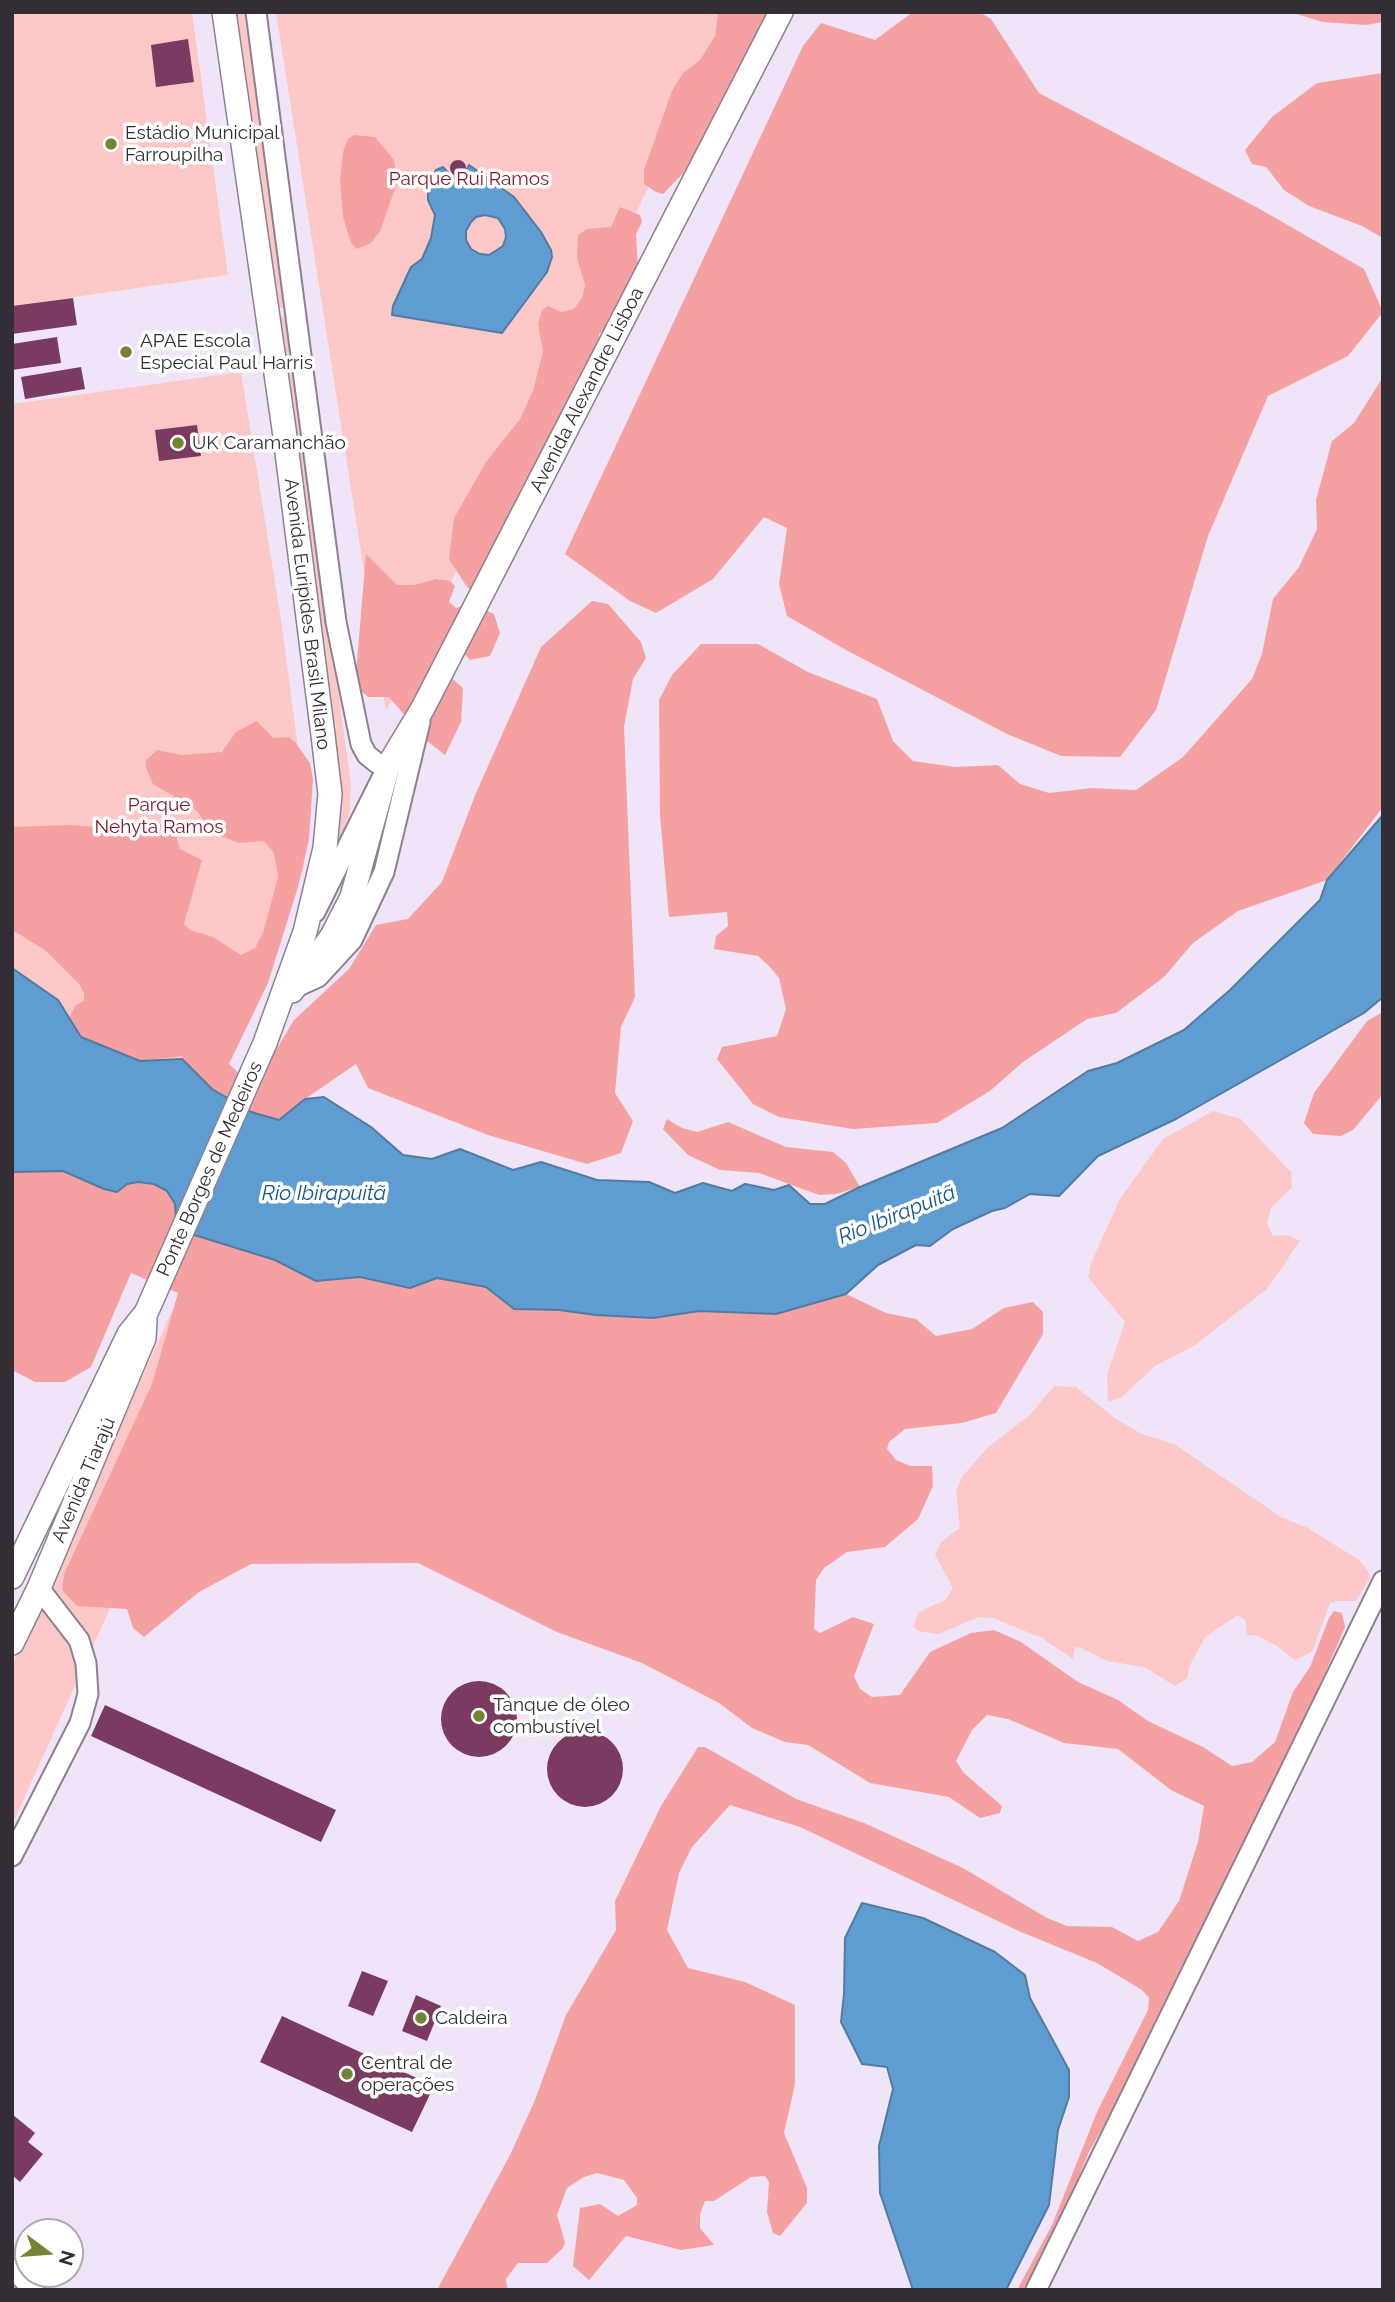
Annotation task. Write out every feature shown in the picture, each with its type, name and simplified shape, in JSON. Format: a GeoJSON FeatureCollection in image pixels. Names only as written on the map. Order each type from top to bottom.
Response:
{"type":"FeatureCollection","features":[{"type":"Feature","properties":{"kind":"main road","name":"Avenida Euripides Brasil Milano"},"geometry":{"type":"LineString","coordinates":[[224,12],[282,416],[330,794],[325,848],[305,932],[288,995],[265,1043]]}},
{"type":"Feature","properties":{"kind":"main road","name":"Avenida Alexandre Lisboa"},"geometry":{"type":"LineString","coordinates":[[388,766],[423,708],[781,12]]}},
{"type":"Feature","properties":{"kind":"main road","name":"Avenida Euripides Brasil Milano"},"geometry":{"type":"LineString","coordinates":[[288,995],[332,936],[352,897],[388,766]]}},
{"type":"Feature","properties":{"kind":"main road","name":"Ponte Borges de Medeiros"},"geometry":{"type":"LineString","coordinates":[[150,1304],[265,1043]]}},
{"type":"Feature","properties":{"kind":"main road","name":"Avenida Tiarajú"},"geometry":{"type":"LineString","coordinates":[[12,1577],[129,1334],[150,1304]]}},
{"type":"Feature","properties":{"kind":"main road","name":"Avenida Tiarajú"},"geometry":{"type":"LineString","coordinates":[[12,1643],[144,1338],[150,1304]]}},
{"type":"Feature","properties":{"kind":"street","name":"Avenida Euripides Brasil Milano"},"geometry":{"type":"LineString","coordinates":[[256,12],[336,622],[361,744],[367,755],[377,763],[388,766]]}},
{"type":"Feature","properties":{"kind":"street"},"geometry":{"type":"LineString","coordinates":[[288,995],[318,977],[352,940],[384,872],[423,708]]}},
{"type":"Feature","properties":{"kind":"street"},"geometry":{"type":"LineString","coordinates":[[305,932],[388,766]]}},
{"type":"Feature","properties":{"kind":"street"},"geometry":{"type":"LineString","coordinates":[[1036,2290],[1383,1581]]}},
{"type":"Feature","properties":{"kind":"street"},"geometry":{"type":"LineString","coordinates":[[12,1856],[80,1724],[88,1694],[86,1663],[79,1640],[38,1588]]}},
{"type":"Feature","properties":{"kind":"street"},"geometry":{"type":"LineString","coordinates":[[12,2269],[34,2290]]}},
{"type":"Feature","properties":{"kind":"green space","name":"Estádio Municipal Farroupilha"},"geometry":{"type":"Polygon","coordinates":[[[12,12],[192,12],[228,275],[12,306],[12,12]]]}},
{"type":"Feature","properties":{"kind":"green space"},"geometry":{"type":"Polygon","coordinates":[[[234,12],[245,12],[285,307],[274,309],[234,12]]]}},
{"type":"Feature","properties":{"kind":"green space","name":"Parque Rui Ramos"},"geometry":{"type":"Polygon","coordinates":[[[276,12],[733,12],[621,244],[386,711],[276,12]]]}},
{"type":"Feature","properties":{"kind":"green space"},"geometry":{"type":"Polygon","coordinates":[[[286,316],[351,784],[350,809],[339,852],[332,850],[339,817],[338,764],[275,317],[286,316]]]}},
{"type":"Feature","properties":{"kind":"green space","name":"Parque Nehyta Ramos"},"geometry":{"type":"Polygon","coordinates":[[[241,372],[282,626],[304,795],[307,831],[304,867],[261,993],[182,1059],[140,1061],[81,1037],[58,1000],[12,968],[12,404],[241,372]]]}},
{"type":"Feature","properties":{"kind":"green space"},"geometry":{"type":"Polygon","coordinates":[[[1213,1111],[1241,1119],[1291,1172],[1292,1187],[1271,1208],[1267,1223],[1273,1236],[1288,1235],[1300,1241],[1267,1289],[1195,1345],[1155,1366],[1122,1397],[1108,1402],[1107,1375],[1125,1322],[1088,1277],[1091,1263],[1120,1199],[1163,1139],[1213,1111]]]}},
{"type":"Feature","properties":{"kind":"green space"},"geometry":{"type":"Polygon","coordinates":[[[191,1269],[254,1290],[12,1825],[12,1665],[191,1269]]]}},
{"type":"Feature","properties":{"kind":"green space"},"geometry":{"type":"Polygon","coordinates":[[[1054,1386],[1076,1387],[1116,1419],[1142,1434],[1174,1444],[1281,1517],[1308,1528],[1359,1560],[1370,1578],[1356,1601],[1330,1603],[1312,1652],[1295,1660],[1258,1636],[1247,1635],[1246,1621],[1238,1615],[1205,1637],[1190,1665],[1187,1678],[1175,1686],[1144,1667],[1107,1661],[1081,1648],[1075,1647],[1073,1659],[1042,1638],[993,1618],[978,1617],[939,1634],[918,1631],[913,1626],[919,1612],[945,1600],[953,1588],[935,1555],[941,1542],[960,1528],[956,1491],[962,1477],[987,1448],[1030,1415],[1054,1386]]]}},
{"type":"Feature","properties":{"kind":"shaded area"},"geometry":{"type":"Polygon","coordinates":[[[716,12],[767,12],[763,30],[695,161],[663,194],[656,192],[644,184],[644,170],[672,91],[683,73],[700,60],[715,36],[718,15],[716,12]]]}},
{"type":"Feature","properties":{"kind":"shaded area"},"geometry":{"type":"Polygon","coordinates":[[[913,12],[979,12],[991,19],[1039,93],[1258,208],[1364,269],[1383,312],[1348,356],[1268,396],[1208,536],[1156,710],[1120,757],[1061,756],[1007,734],[787,616],[779,584],[787,528],[764,517],[713,579],[656,613],[630,601],[565,554],[803,46],[821,23],[875,40],[913,12]]]}},
{"type":"Feature","properties":{"kind":"shaded area"},"geometry":{"type":"Polygon","coordinates":[[[1290,12],[1383,12],[1383,22],[1366,25],[1323,22],[1290,12]]]}},
{"type":"Feature","properties":{"kind":"shaded area"},"geometry":{"type":"Polygon","coordinates":[[[1383,73],[1383,238],[1362,226],[1309,206],[1284,190],[1266,167],[1252,164],[1245,150],[1272,117],[1317,83],[1383,73]]]}},
{"type":"Feature","properties":{"kind":"shaded area"},"geometry":{"type":"Polygon","coordinates":[[[354,135],[375,137],[394,160],[397,183],[380,231],[371,243],[357,249],[351,243],[343,217],[340,181],[343,152],[348,139],[354,135]]]}},
{"type":"Feature","properties":{"kind":"shaded area"},"geometry":{"type":"Polygon","coordinates":[[[620,207],[640,215],[642,222],[636,234],[638,267],[618,320],[599,334],[598,366],[478,599],[449,559],[454,518],[486,462],[520,419],[533,391],[543,351],[538,324],[542,310],[548,306],[561,312],[574,309],[582,298],[585,285],[577,258],[578,235],[587,229],[611,227],[620,207]]]}},
{"type":"Feature","properties":{"kind":"shaded area"},"geometry":{"type":"Polygon","coordinates":[[[1383,377],[1383,807],[1327,880],[1238,911],[1193,943],[1164,977],[1116,1013],[1087,1019],[1023,1062],[990,1091],[937,1123],[853,1129],[779,1117],[753,1104],[717,1059],[722,1047],[777,1036],[786,1009],[779,978],[758,956],[714,949],[716,936],[728,926],[727,912],[669,917],[660,816],[659,700],[672,675],[701,644],[758,644],[808,672],[877,699],[893,741],[913,761],[955,767],[998,765],[1020,784],[1049,793],[1092,788],[1136,790],[1183,757],[1252,679],[1262,654],[1273,599],[1299,567],[1317,529],[1316,500],[1332,441],[1354,423],[1383,377]]]}},
{"type":"Feature","properties":{"kind":"shaded area"},"geometry":{"type":"Polygon","coordinates":[[[366,554],[397,585],[415,585],[436,579],[450,581],[455,586],[449,602],[456,608],[470,603],[494,614],[500,633],[490,656],[470,660],[457,646],[447,674],[463,688],[461,722],[445,755],[427,741],[389,697],[368,697],[355,686],[366,554]]]}},
{"type":"Feature","properties":{"kind":"shaded area"},"geometry":{"type":"Polygon","coordinates":[[[592,601],[608,604],[641,642],[646,658],[633,679],[624,727],[635,997],[621,1027],[615,1093],[633,1121],[621,1153],[587,1164],[488,1135],[368,1088],[356,1064],[305,1099],[279,1121],[251,1112],[212,1089],[182,1059],[183,1056],[140,1061],[81,1037],[69,1018],[76,1005],[84,1001],[80,985],[45,950],[12,930],[12,827],[70,825],[110,828],[133,835],[163,823],[175,833],[180,849],[202,860],[184,924],[190,930],[213,937],[241,955],[255,948],[263,933],[278,877],[274,853],[264,841],[239,843],[215,834],[195,809],[153,784],[146,768],[146,760],[157,750],[181,755],[222,752],[236,732],[257,721],[273,738],[289,737],[295,742],[310,763],[313,779],[309,839],[298,887],[268,983],[229,1064],[241,1075],[264,1077],[273,1055],[294,1020],[349,969],[376,925],[408,919],[442,882],[476,793],[541,647],[592,601]]]}},
{"type":"Feature","properties":{"kind":"shaded area"},"geometry":{"type":"Polygon","coordinates":[[[1383,1012],[1383,1094],[1353,1130],[1341,1136],[1313,1134],[1304,1123],[1314,1093],[1367,1021],[1383,1012]]]}},
{"type":"Feature","properties":{"kind":"shaded area"},"geometry":{"type":"Polygon","coordinates":[[[667,1119],[682,1128],[697,1132],[728,1122],[786,1147],[833,1152],[846,1163],[860,1187],[836,1194],[819,1195],[759,1173],[720,1170],[688,1155],[663,1129],[667,1119]]]}},
{"type":"Feature","properties":{"kind":"shaded area"},"geometry":{"type":"Polygon","coordinates":[[[63,1171],[117,1192],[127,1184],[154,1184],[167,1190],[175,1204],[176,1221],[191,1234],[275,1260],[316,1281],[360,1277],[410,1288],[437,1278],[486,1287],[515,1309],[653,1318],[699,1311],[776,1314],[846,1294],[886,1313],[916,1319],[936,1336],[972,1329],[1004,1308],[1033,1302],[1043,1312],[1043,1334],[996,1413],[962,1423],[905,1429],[889,1442],[887,1449],[896,1460],[910,1466],[932,1466],[933,1486],[918,1519],[885,1547],[847,1552],[824,1568],[816,1580],[814,1629],[820,1633],[853,1617],[874,1624],[854,1676],[860,1689],[872,1697],[900,1695],[930,1652],[971,1633],[994,1630],[1021,1642],[1078,1682],[1118,1700],[1148,1721],[1203,1747],[1232,1766],[1252,1762],[1275,1742],[1293,1692],[1310,1667],[1329,1618],[1334,1611],[1342,1613],[1345,1627],[1288,1759],[1147,2037],[1131,2078],[1089,2152],[1060,2222],[1026,2290],[1017,2290],[1052,2225],[1097,2112],[1148,2010],[1149,1998],[1142,1990],[1097,1963],[1021,1932],[800,1827],[730,1805],[692,1847],[679,1873],[667,1930],[688,1968],[745,1982],[795,2005],[795,2084],[784,2133],[807,2188],[807,2203],[780,2236],[773,2233],[767,2212],[769,2182],[765,2176],[751,2177],[714,2201],[705,2201],[700,2214],[700,2228],[714,2245],[681,2250],[626,2236],[589,2280],[573,2266],[580,2208],[600,2204],[618,2216],[637,2205],[637,2198],[624,2180],[597,2173],[584,2177],[567,2188],[557,2215],[565,2242],[563,2248],[547,2263],[518,2263],[506,2279],[507,2287],[512,2290],[437,2290],[510,2155],[535,2100],[566,2015],[616,1930],[615,1901],[661,1806],[698,1747],[705,1747],[796,1799],[864,1823],[963,1868],[1047,1918],[1067,1926],[1112,1927],[1138,1941],[1158,1932],[1179,1901],[1198,1842],[1204,1806],[1171,1790],[1118,1749],[1064,1743],[1008,1719],[987,1715],[972,1730],[956,1761],[964,1773],[1002,1806],[1000,1813],[980,1818],[949,1797],[870,1783],[808,1745],[785,1742],[752,1728],[719,1703],[642,1663],[557,1632],[418,1563],[251,1564],[199,1592],[144,1637],[133,1628],[127,1609],[77,1606],[62,1590],[64,1574],[152,1384],[178,1293],[131,1273],[91,1367],[65,1382],[35,1382],[12,1370],[12,1172],[63,1171]]]}},
{"type":"Feature","properties":{"kind":"water"},"geometry":{"type":"Polygon","coordinates":[[[469,165],[514,197],[541,232],[551,250],[552,257],[547,272],[502,333],[392,315],[393,306],[411,267],[422,259],[431,238],[435,215],[428,200],[428,188],[436,170],[443,167],[451,176],[463,176],[469,165]],[[485,215],[476,217],[471,222],[466,231],[466,240],[471,249],[489,255],[503,246],[505,229],[498,218],[485,215]]]}},
{"type":"Feature","properties":{"kind":"water","name":"Rio Ibirapuitã"},"geometry":{"type":"Polygon","coordinates":[[[1383,815],[1383,997],[1364,1013],[1176,1119],[1098,1156],[1059,1196],[1030,1194],[1005,1208],[953,1229],[930,1246],[916,1245],[878,1265],[846,1294],[776,1314],[699,1311],[653,1318],[596,1315],[559,1310],[514,1309],[486,1287],[437,1278],[410,1288],[360,1277],[316,1281],[275,1260],[191,1234],[176,1221],[175,1204],[167,1191],[154,1184],[127,1184],[117,1192],[63,1171],[12,1172],[12,968],[58,1000],[81,1037],[140,1061],[182,1059],[212,1089],[251,1112],[279,1120],[305,1099],[324,1097],[371,1127],[403,1155],[432,1159],[460,1149],[513,1170],[541,1162],[597,1180],[649,1182],[675,1193],[703,1183],[732,1191],[745,1184],[774,1190],[789,1185],[810,1204],[825,1204],[1002,1128],[1088,1071],[1117,1063],[1184,1030],[1230,990],[1320,900],[1327,880],[1383,815]]]}},
{"type":"Feature","properties":{"kind":"water"},"geometry":{"type":"Polygon","coordinates":[[[862,1903],[923,1918],[995,1952],[1025,1975],[1030,1998],[1069,2070],[1069,2097],[1058,2130],[1049,2205],[1006,2290],[913,2290],[880,2193],[879,2146],[893,2089],[887,2067],[862,2064],[841,2022],[845,1938],[862,1903]]]}},
{"type":"Feature","properties":{"kind":"building"},"geometry":{"type":"Polygon","coordinates":[[[188,39],[194,82],[156,87],[151,45],[188,39]]]}},
{"type":"Feature","properties":{"kind":"building"},"geometry":{"type":"Polygon","coordinates":[[[455,160],[461,160],[466,168],[464,174],[455,176],[450,171],[450,165],[455,160]]]}},
{"type":"Feature","properties":{"kind":"building"},"geometry":{"type":"Polygon","coordinates":[[[73,298],[77,325],[12,334],[12,306],[73,298]]]}},
{"type":"Feature","properties":{"kind":"building"},"geometry":{"type":"Polygon","coordinates":[[[57,337],[61,363],[12,370],[12,344],[57,337]]]}},
{"type":"Feature","properties":{"kind":"building"},"geometry":{"type":"Polygon","coordinates":[[[81,367],[85,389],[25,399],[21,377],[81,367]]]}},
{"type":"Feature","properties":{"kind":"building","name":"UK Caramanchão"},"geometry":{"type":"Polygon","coordinates":[[[197,425],[201,456],[159,461],[155,430],[197,425]]]}},
{"type":"Feature","properties":{"kind":"building","name":"Tanque de óleo combustível"},"geometry":{"type":"Polygon","coordinates":[[[479,1681],[493,1684],[506,1692],[514,1705],[517,1719],[514,1733],[506,1746],[493,1754],[479,1757],[465,1754],[452,1746],[444,1733],[441,1719],[444,1705],[452,1692],[465,1684],[479,1681]]]}},
{"type":"Feature","properties":{"kind":"building"},"geometry":{"type":"Polygon","coordinates":[[[105,1705],[336,1810],[321,1842],[91,1736],[105,1705]]]}},
{"type":"Feature","properties":{"kind":"building","name":"Tanque de óleo combustível"},"geometry":{"type":"Polygon","coordinates":[[[585,1731],[599,1734],[612,1742],[620,1755],[623,1769],[620,1783],[612,1796],[599,1804],[585,1807],[571,1804],[558,1796],[550,1783],[547,1769],[550,1755],[558,1742],[571,1734],[585,1731]]]}},
{"type":"Feature","properties":{"kind":"building","name":"Caldeira"},"geometry":{"type":"Polygon","coordinates":[[[362,1971],[388,1981],[373,2016],[348,2006],[362,1971]]]}},
{"type":"Feature","properties":{"kind":"building","name":"Caldeira"},"geometry":{"type":"Polygon","coordinates":[[[416,1995],[441,2006],[427,2041],[402,2031],[416,1995]]]}},
{"type":"Feature","properties":{"kind":"building","name":"Central de operações"},"geometry":{"type":"Polygon","coordinates":[[[282,2016],[434,2086],[412,2132],[260,2062],[282,2016]]]}},
{"type":"Feature","properties":{"kind":"building"},"geometry":{"type":"Polygon","coordinates":[[[12,2114],[35,2133],[28,2142],[43,2154],[20,2182],[12,2175],[12,2114]]]}},
{"type":"Feature","properties":{"kind":"place","name":"Estádio Municipal Farroupilha"},"geometry":{"type":"Point","coordinates":[111,144]}},
{"type":"Feature","properties":{"kind":"place","name":"APAE Escola Especial Paul Harris"},"geometry":{"type":"Point","coordinates":[126,352]}},
{"type":"Feature","properties":{"kind":"place","name":"UK Caramanchão"},"geometry":{"type":"Point","coordinates":[178,443]}},
{"type":"Feature","properties":{"kind":"place","name":"Tanque de óleo combustível"},"geometry":{"type":"Point","coordinates":[479,1716]}},
{"type":"Feature","properties":{"kind":"place","name":"Caldeira"},"geometry":{"type":"Point","coordinates":[421,2018]}},
{"type":"Feature","properties":{"kind":"place","name":"Central de operações"},"geometry":{"type":"Point","coordinates":[347,2074]}}]}
